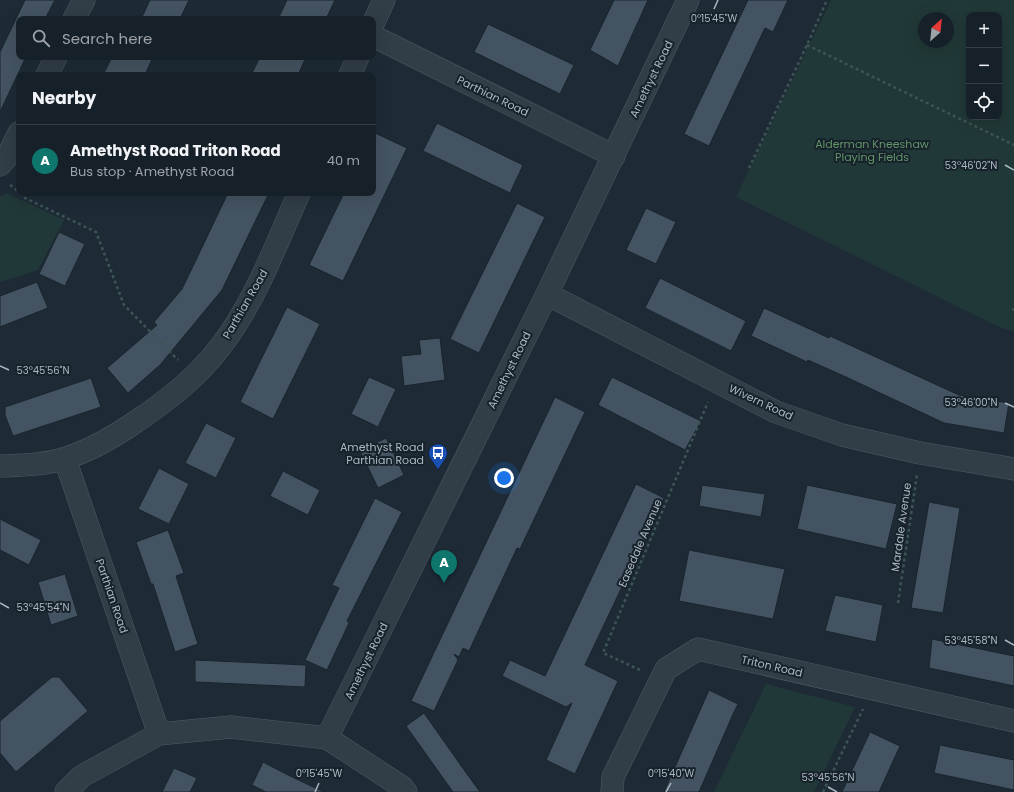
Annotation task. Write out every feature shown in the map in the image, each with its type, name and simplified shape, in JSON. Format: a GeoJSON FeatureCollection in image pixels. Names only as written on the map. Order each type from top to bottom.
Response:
{"type":"FeatureCollection","features":[{"type":"Feature","properties":{"kind":"street"},"geometry":{"type":"LineString","coordinates":[[76,16],[84,0]]}},
{"type":"Feature","properties":{"kind":"street"},"geometry":{"type":"LineString","coordinates":[[376,17],[384,0]]}},
{"type":"Feature","properties":{"kind":"street","name":"Amethyst Road"},"geometry":{"type":"LineString","coordinates":[[327,738],[547,294],[688,0]]}},
{"type":"Feature","properties":{"kind":"street","name":"Parthian Road"},"geometry":{"type":"LineString","coordinates":[[376,37],[614,156]]}},
{"type":"Feature","properties":{"kind":"street"},"geometry":{"type":"LineString","coordinates":[[48,72],[54,60]]}},
{"type":"Feature","properties":{"kind":"street"},"geometry":{"type":"LineString","coordinates":[[351,72],[357,60]]}},
{"type":"Feature","properties":{"kind":"street"},"geometry":{"type":"LineString","coordinates":[[0,165],[7,158],[16,139]]}},
{"type":"Feature","properties":{"kind":"street","name":"Parthian Road"},"geometry":{"type":"LineString","coordinates":[[0,466],[30,465],[65,459],[97,447],[156,409],[180,391],[199,373],[232,332],[263,275],[298,196]]}},
{"type":"Feature","properties":{"kind":"street","name":"Wivern Road"},"geometry":{"type":"LineString","coordinates":[[547,294],[776,412],[842,436],[920,453],[1014,470]]}},
{"type":"Feature","properties":{"kind":"street","name":"Parthian Road"},"geometry":{"type":"LineString","coordinates":[[65,459],[159,734]]}},
{"type":"Feature","properties":{"kind":"street","name":"Triton Road"},"geometry":{"type":"LineString","coordinates":[[612,792],[613,777],[666,669],[698,650],[1014,720]]}},
{"type":"Feature","properties":{"kind":"street"},"geometry":{"type":"LineString","coordinates":[[66,792],[82,776],[159,734],[231,727],[327,738],[402,787],[406,792]]}},
{"type":"Feature","properties":{"kind":"path"},"geometry":{"type":"LineString","coordinates":[[749,168],[807,45],[826,0]]}},
{"type":"Feature","properties":{"kind":"path"},"geometry":{"type":"LineString","coordinates":[[807,45],[1014,145]]}},
{"type":"Feature","properties":{"kind":"path"},"geometry":{"type":"LineString","coordinates":[[23,196],[96,232],[124,305],[175,358],[199,373]]}},
{"type":"Feature","properties":{"kind":"path","name":"Easedale Avenue"},"geometry":{"type":"LineString","coordinates":[[660,680],[603,653],[717,381]]}},
{"type":"Feature","properties":{"kind":"path","name":"Mardale Avenue"},"geometry":{"type":"LineString","coordinates":[[898,603],[920,453]]}},
{"type":"Feature","properties":{"kind":"path"},"geometry":{"type":"LineString","coordinates":[[822,792],[873,689]]}},
{"type":"Feature","properties":{"kind":"green space","name":"Alderman Kneeshaw Playing Fields"},"geometry":{"type":"Polygon","coordinates":[[[831,0],[1014,0],[1014,331],[1001,328],[736,197],[831,0]]]}},
{"type":"Feature","properties":{"kind":"green space"},"geometry":{"type":"Polygon","coordinates":[[[7,193],[64,220],[38,270],[0,282],[0,197],[7,193]]]}},
{"type":"Feature","properties":{"kind":"green space"},"geometry":{"type":"Polygon","coordinates":[[[766,684],[855,707],[814,792],[714,792],[766,684]]]}},
{"type":"Feature","properties":{"kind":"building"},"geometry":{"type":"Polygon","coordinates":[[[25,0],[55,0],[47,16],[17,16],[25,0]]]}},
{"type":"Feature","properties":{"kind":"building"},"geometry":{"type":"Polygon","coordinates":[[[150,0],[189,0],[181,16],[142,16],[150,0]]]}},
{"type":"Feature","properties":{"kind":"building"},"geometry":{"type":"Polygon","coordinates":[[[287,0],[335,0],[327,16],[279,16],[287,0]]]}},
{"type":"Feature","properties":{"kind":"building"},"geometry":{"type":"Polygon","coordinates":[[[614,0],[648,0],[618,66],[590,50],[614,0]]]}},
{"type":"Feature","properties":{"kind":"building"},"geometry":{"type":"Polygon","coordinates":[[[748,0],[788,0],[773,32],[765,28],[709,146],[684,134],[748,0]]]}},
{"type":"Feature","properties":{"kind":"building"},"geometry":{"type":"Polygon","coordinates":[[[16,19],[16,60],[25,60],[19,72],[16,72],[16,78],[0,112],[0,52],[16,19]]]}},
{"type":"Feature","properties":{"kind":"building"},"geometry":{"type":"Polygon","coordinates":[[[488,24],[574,65],[560,94],[474,52],[488,24]]]}},
{"type":"Feature","properties":{"kind":"building"},"geometry":{"type":"Polygon","coordinates":[[[110,60],[152,60],[146,72],[104,72],[110,60]]]}},
{"type":"Feature","properties":{"kind":"building"},"geometry":{"type":"Polygon","coordinates":[[[258,60],[305,60],[299,72],[252,72],[258,60]]]}},
{"type":"Feature","properties":{"kind":"building"},"geometry":{"type":"Polygon","coordinates":[[[437,123],[523,165],[510,193],[423,151],[437,123]]]}},
{"type":"Feature","properties":{"kind":"building"},"geometry":{"type":"Polygon","coordinates":[[[376,133],[407,148],[343,281],[309,265],[343,196],[376,196],[376,133]]]}},
{"type":"Feature","properties":{"kind":"building"},"geometry":{"type":"Polygon","coordinates":[[[227,196],[268,196],[222,290],[160,365],[128,393],[107,368],[157,325],[154,322],[182,289],[227,196]]]}},
{"type":"Feature","properties":{"kind":"building"},"geometry":{"type":"Polygon","coordinates":[[[517,203],[545,217],[479,353],[450,339],[517,203]]]}},
{"type":"Feature","properties":{"kind":"building"},"geometry":{"type":"Polygon","coordinates":[[[646,208],[676,222],[656,264],[626,250],[646,208]]]}},
{"type":"Feature","properties":{"kind":"building"},"geometry":{"type":"Polygon","coordinates":[[[59,232],[85,244],[65,286],[39,274],[59,232]]]}},
{"type":"Feature","properties":{"kind":"building"},"geometry":{"type":"Polygon","coordinates":[[[660,278],[746,321],[731,351],[645,308],[660,278]]]}},
{"type":"Feature","properties":{"kind":"building"},"geometry":{"type":"Polygon","coordinates":[[[37,282],[48,308],[0,327],[0,296],[37,282]]]}},
{"type":"Feature","properties":{"kind":"building"},"geometry":{"type":"Polygon","coordinates":[[[287,307],[320,324],[273,419],[240,402],[287,307]]]}},
{"type":"Feature","properties":{"kind":"building"},"geometry":{"type":"Polygon","coordinates":[[[764,308],[829,338],[830,336],[959,395],[1009,403],[1004,433],[944,423],[846,377],[808,360],[807,362],[751,336],[764,308]]]}},
{"type":"Feature","properties":{"kind":"building"},"geometry":{"type":"Polygon","coordinates":[[[440,338],[445,380],[404,386],[401,356],[421,354],[419,340],[440,338]]]}},
{"type":"Feature","properties":{"kind":"building"},"geometry":{"type":"Polygon","coordinates":[[[369,377],[396,389],[378,427],[351,414],[369,377]]]}},
{"type":"Feature","properties":{"kind":"building"},"geometry":{"type":"Polygon","coordinates":[[[612,377],[701,421],[685,450],[598,405],[612,377]]]}},
{"type":"Feature","properties":{"kind":"building"},"geometry":{"type":"Polygon","coordinates":[[[91,378],[101,407],[13,436],[5,415],[5,407],[91,378]]]}},
{"type":"Feature","properties":{"kind":"building"},"geometry":{"type":"Polygon","coordinates":[[[555,397],[585,412],[520,549],[517,548],[469,651],[463,648],[459,657],[454,654],[458,660],[434,711],[411,701],[555,397]]]}},
{"type":"Feature","properties":{"kind":"building"},"geometry":{"type":"Polygon","coordinates":[[[206,423],[236,438],[216,478],[185,463],[206,423]]]}},
{"type":"Feature","properties":{"kind":"building"},"geometry":{"type":"Polygon","coordinates":[[[386,438],[404,475],[378,488],[360,451],[386,438]]]}},
{"type":"Feature","properties":{"kind":"building"},"geometry":{"type":"Polygon","coordinates":[[[159,468],[189,484],[169,524],[138,509],[159,468]]]}},
{"type":"Feature","properties":{"kind":"building"},"geometry":{"type":"Polygon","coordinates":[[[283,471],[320,490],[308,515],[270,496],[283,471]]]}},
{"type":"Feature","properties":{"kind":"building"},"geometry":{"type":"Polygon","coordinates":[[[636,484],[664,498],[585,665],[618,681],[575,774],[546,760],[572,703],[566,707],[502,676],[510,660],[545,676],[636,484]]]}},
{"type":"Feature","properties":{"kind":"building"},"geometry":{"type":"Polygon","coordinates":[[[702,485],[765,494],[761,517],[699,506],[702,485]]]}},
{"type":"Feature","properties":{"kind":"building"},"geometry":{"type":"Polygon","coordinates":[[[807,485],[897,504],[886,549],[797,529],[807,485]]]}},
{"type":"Feature","properties":{"kind":"building"},"geometry":{"type":"Polygon","coordinates":[[[375,498],[402,512],[347,621],[349,623],[327,670],[305,660],[339,588],[332,585],[375,498]]]}},
{"type":"Feature","properties":{"kind":"building"},"geometry":{"type":"Polygon","coordinates":[[[929,502],[960,508],[943,613],[911,608],[929,502]]]}},
{"type":"Feature","properties":{"kind":"building"},"geometry":{"type":"Polygon","coordinates":[[[0,519],[41,540],[29,565],[0,550],[0,519]]]}},
{"type":"Feature","properties":{"kind":"building"},"geometry":{"type":"Polygon","coordinates":[[[168,530],[184,573],[176,576],[198,644],[175,652],[153,584],[151,584],[136,542],[168,530]]]}},
{"type":"Feature","properties":{"kind":"building"},"geometry":{"type":"Polygon","coordinates":[[[689,550],[785,569],[773,619],[679,601],[689,550]]]}},
{"type":"Feature","properties":{"kind":"building"},"geometry":{"type":"Polygon","coordinates":[[[65,574],[78,616],[51,625],[38,582],[65,574]]]}},
{"type":"Feature","properties":{"kind":"building"},"geometry":{"type":"Polygon","coordinates":[[[835,595],[883,605],[876,642],[825,631],[835,595]]]}},
{"type":"Feature","properties":{"kind":"building"},"geometry":{"type":"Polygon","coordinates":[[[932,639],[1014,656],[1014,686],[929,668],[932,639]]]}},
{"type":"Feature","properties":{"kind":"building"},"geometry":{"type":"Polygon","coordinates":[[[195,660],[306,665],[305,687],[195,682],[195,660]]]}},
{"type":"Feature","properties":{"kind":"building"},"geometry":{"type":"Polygon","coordinates":[[[52,677],[59,677],[88,711],[16,772],[0,753],[0,721],[52,677]]]}},
{"type":"Feature","properties":{"kind":"building"},"geometry":{"type":"Polygon","coordinates":[[[709,690],[738,704],[699,792],[664,792],[709,690]]]}},
{"type":"Feature","properties":{"kind":"building"},"geometry":{"type":"Polygon","coordinates":[[[424,713],[480,792],[453,792],[406,726],[424,713]]]}},
{"type":"Feature","properties":{"kind":"building"},"geometry":{"type":"Polygon","coordinates":[[[870,732],[900,746],[879,792],[842,792],[870,732]]]}},
{"type":"Feature","properties":{"kind":"building"},"geometry":{"type":"Polygon","coordinates":[[[940,745],[1014,760],[1014,790],[934,773],[940,745]]]}},
{"type":"Feature","properties":{"kind":"building"},"geometry":{"type":"Polygon","coordinates":[[[263,762],[324,792],[266,792],[252,785],[263,762]]]}},
{"type":"Feature","properties":{"kind":"building"},"geometry":{"type":"Polygon","coordinates":[[[174,768],[197,778],[190,792],[162,792],[174,768]]]}},
{"type":"Feature","properties":{"kind":"place","name":"Amethyst Road Parthian Road"},"geometry":{"type":"Point","coordinates":[438,470]}},
{"type":"Feature","properties":{"kind":"place","name":"Amethyst Road Triton Road"},"geometry":{"type":"Point","coordinates":[444,583]}}]}
